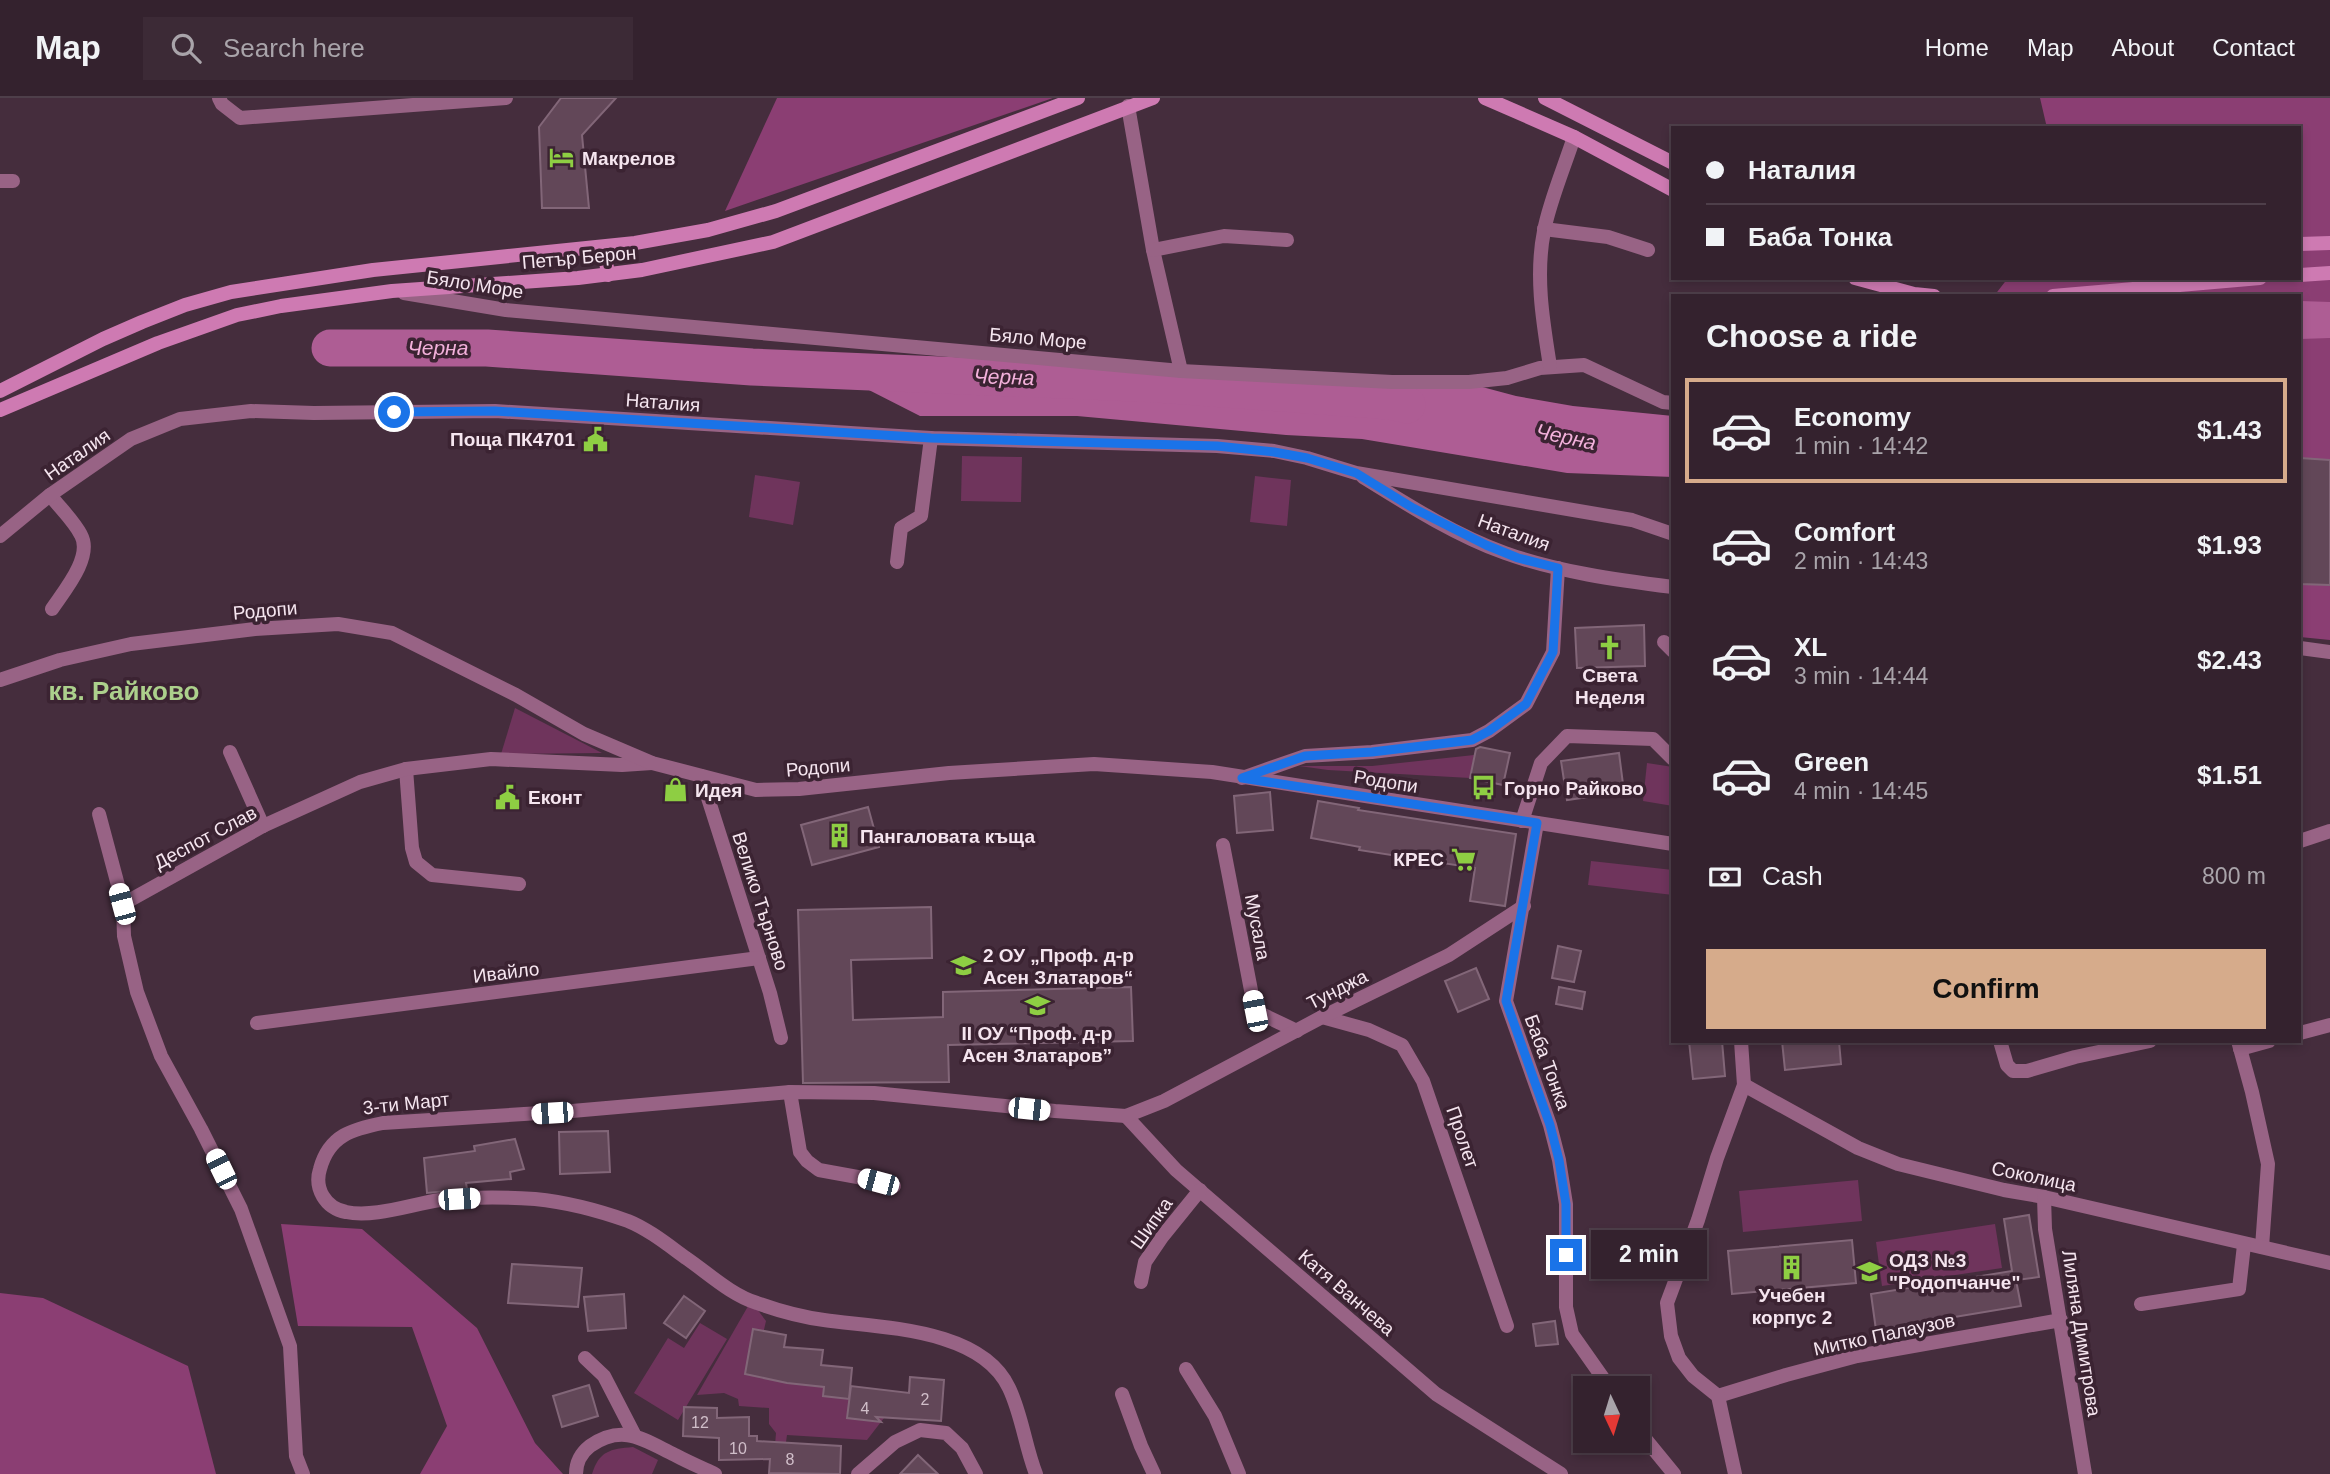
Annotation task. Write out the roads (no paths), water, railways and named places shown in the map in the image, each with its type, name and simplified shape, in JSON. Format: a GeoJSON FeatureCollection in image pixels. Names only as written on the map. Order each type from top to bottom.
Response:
{"type":"FeatureCollection","features":[{"type":"Feature","properties":{"kind":"main road","name":"Петър Берон"},"geometry":{"type":"LineString","coordinates":[[0,391],[122,330],[231,292],[373,270],[604,247],[668,238],[746,221],[1078,98]]}},
{"type":"Feature","properties":{"kind":"main road","name":"Петър Берон"},"geometry":{"type":"LineString","coordinates":[[0,410],[158,343],[237,315],[281,306],[392,291],[608,275],[687,262],[773,242],[1153,98]]}},
{"type":"Feature","properties":{"kind":"main road"},"geometry":{"type":"LineString","coordinates":[[1485,98],[1574,137],[1671,189]]}},
{"type":"Feature","properties":{"kind":"main road"},"geometry":{"type":"LineString","coordinates":[[1545,98],[1671,162]]}},
{"type":"Feature","properties":{"kind":"main road"},"geometry":{"type":"LineString","coordinates":[[2301,244],[2330,243]]}},
{"type":"Feature","properties":{"kind":"main road"},"geometry":{"type":"LineString","coordinates":[[604,247],[608,275]]}},
{"type":"Feature","properties":{"kind":"main road"},"geometry":{"type":"LineString","coordinates":[[2301,275],[2330,274]]}},
{"type":"Feature","properties":{"kind":"main road"},"geometry":{"type":"LineString","coordinates":[[1859,280],[1880,291],[1914,294]]}},
{"type":"Feature","properties":{"kind":"main road"},"geometry":{"type":"LineString","coordinates":[[2076,294],[2237,280]]}},
{"type":"Feature","properties":{"kind":"street"},"geometry":{"type":"LineString","coordinates":[[219,98],[222,104],[240,118],[506,98]]}},
{"type":"Feature","properties":{"kind":"street"},"geometry":{"type":"LineString","coordinates":[[1128,106],[1153,250],[1181,371]]}},
{"type":"Feature","properties":{"kind":"street"},"geometry":{"type":"LineString","coordinates":[[1550,366],[1541,312],[1544,229],[1574,137]]}},
{"type":"Feature","properties":{"kind":"street"},"geometry":{"type":"LineString","coordinates":[[1544,229],[1608,237],[1648,250]]}},
{"type":"Feature","properties":{"kind":"street"},"geometry":{"type":"LineString","coordinates":[[1153,250],[1224,236],[1287,240]]}},
{"type":"Feature","properties":{"kind":"street","name":"Бяло Море"},"geometry":{"type":"LineString","coordinates":[[392,291],[506,310],[1181,371],[1392,382],[1456,382],[1507,377],[1550,366],[1584,365],[1671,403]]}},
{"type":"Feature","properties":{"kind":"street","name":"Наталия"},"geometry":{"type":"LineString","coordinates":[[0,536],[50,495],[131,439],[180,419],[251,411],[495,411],[931,438],[1217,446],[1274,452],[1307,458],[1356,473],[1632,520],[1671,533]]}},
{"type":"Feature","properties":{"kind":"street"},"geometry":{"type":"LineString","coordinates":[[897,562],[901,527],[921,516],[931,438]]}},
{"type":"Feature","properties":{"kind":"street","name":"Наталия"},"geometry":{"type":"LineString","coordinates":[[1356,473],[1413,508],[1518,558],[1558,568],[1671,587]]}},
{"type":"Feature","properties":{"kind":"street"},"geometry":{"type":"LineString","coordinates":[[50,495],[82,535],[85,547],[83,561],[52,610]]}},
{"type":"Feature","properties":{"kind":"street"},"geometry":{"type":"LineString","coordinates":[[1242,778],[1305,756],[1372,752],[1472,740],[1489,731],[1526,704],[1553,652],[1558,568]]}},
{"type":"Feature","properties":{"kind":"street","name":"Родопи"},"geometry":{"type":"LineString","coordinates":[[0,680],[60,660],[131,644],[255,629],[338,624],[392,633],[516,695],[584,734],[653,763],[756,790],[799,789],[949,773],[1094,764],[1212,772],[1671,844]]}},
{"type":"Feature","properties":{"kind":"street"},"geometry":{"type":"LineString","coordinates":[[2301,648],[2330,652]]}},
{"type":"Feature","properties":{"kind":"street","name":"Баба Тонка"},"geometry":{"type":"LineString","coordinates":[[1601,1376],[1572,1334],[1566,1307],[1566,1204],[1559,1160],[1550,1125],[1506,1001],[1524,906],[1530,822],[1541,762],[1567,736],[1653,739],[1671,757]]}},
{"type":"Feature","properties":{"kind":"street"},"geometry":{"type":"LineString","coordinates":[[230,752],[264,826]]}},
{"type":"Feature","properties":{"kind":"street","name":"Деспот Слав"},"geometry":{"type":"LineString","coordinates":[[122,904],[264,826],[360,782],[406,769],[491,759],[622,765],[653,763]]}},
{"type":"Feature","properties":{"kind":"street"},"geometry":{"type":"LineString","coordinates":[[406,769],[412,848],[416,862],[432,875],[519,884]]}},
{"type":"Feature","properties":{"kind":"street","name":"Велико Търново"},"geometry":{"type":"LineString","coordinates":[[701,776],[770,993],[781,1038]]}},
{"type":"Feature","properties":{"kind":"street"},"geometry":{"type":"LineString","coordinates":[[99,814],[122,904],[124,936],[137,992],[161,1056],[241,1209],[290,1346],[296,1456],[303,1474]]}},
{"type":"Feature","properties":{"kind":"street"},"geometry":{"type":"LineString","coordinates":[[2301,841],[2330,831]]}},
{"type":"Feature","properties":{"kind":"street","name":"Мусала"},"geometry":{"type":"LineString","coordinates":[[1223,845],[1255,1011],[1297,1031]]}},
{"type":"Feature","properties":{"kind":"street","name":"Тунджа"},"geometry":{"type":"LineString","coordinates":[[1126,1116],[1164,1101],[1322,1017],[1448,955],[1524,906]]}},
{"type":"Feature","properties":{"kind":"street","name":"Ивайло"},"geometry":{"type":"LineString","coordinates":[[257,1023],[759,958]]}},
{"type":"Feature","properties":{"kind":"street","name":"Пролет"},"geometry":{"type":"LineString","coordinates":[[1322,1017],[1369,1030],[1402,1045],[1423,1082],[1507,1326]]}},
{"type":"Feature","properties":{"kind":"street"},"geometry":{"type":"LineString","coordinates":[[2301,1033],[2330,1025]]}},
{"type":"Feature","properties":{"kind":"street"},"geometry":{"type":"LineString","coordinates":[[1735,1474],[1718,1396],[1693,1376],[1679,1358],[1671,1336],[1667,1303],[1744,1085],[1741,1043]]}},
{"type":"Feature","properties":{"kind":"street"},"geometry":{"type":"LineString","coordinates":[[2001,1043],[2007,1065],[2013,1071],[2027,1071],[2141,1043]]}},
{"type":"Feature","properties":{"kind":"street"},"geometry":{"type":"LineString","coordinates":[[2239,1045],[2267,1164],[2262,1247]]}},
{"type":"Feature","properties":{"kind":"street","name":"Соколица"},"geometry":{"type":"LineString","coordinates":[[1744,1085],[1858,1148],[1898,1164],[2004,1191],[2043,1197],[2330,1264]]}},
{"type":"Feature","properties":{"kind":"street"},"geometry":{"type":"LineString","coordinates":[[790,1093],[800,1152],[819,1170],[894,1186]]}},
{"type":"Feature","properties":{"kind":"street","name":"3-ти Март"},"geometry":{"type":"LineString","coordinates":[[1036,1474],[1009,1387],[992,1365],[969,1348],[902,1330],[793,1315],[753,1302],[629,1222],[584,1209],[536,1199],[475,1198],[442,1200],[373,1213],[345,1212],[330,1205],[319,1188],[318,1176],[323,1158],[335,1141],[353,1129],[472,1116],[572,1111],[790,1093],[874,1093],[1126,1116]]}},
{"type":"Feature","properties":{"kind":"street","name":"Катя Ванчева"},"geometry":{"type":"LineString","coordinates":[[1126,1116],[1176,1170],[1436,1394],[1561,1474]]}},
{"type":"Feature","properties":{"kind":"street","name":"Шипка"},"geometry":{"type":"LineString","coordinates":[[1141,1282],[1145,1262],[1200,1190]]}},
{"type":"Feature","properties":{"kind":"street","name":"Лиляна Димитрова"},"geometry":{"type":"LineString","coordinates":[[2043,1197],[2045,1229],[2085,1474]]}},
{"type":"Feature","properties":{"kind":"street"},"geometry":{"type":"LineString","coordinates":[[2141,1304],[2239,1289],[2244,1245]]}},
{"type":"Feature","properties":{"kind":"street","name":"Митко Палаузов"},"geometry":{"type":"LineString","coordinates":[[1718,1396],[1857,1356],[2061,1320]]}},
{"type":"Feature","properties":{"kind":"street"},"geometry":{"type":"LineString","coordinates":[[585,1358],[604,1376],[635,1436]]}},
{"type":"Feature","properties":{"kind":"street"},"geometry":{"type":"LineString","coordinates":[[1186,1368],[1215,1416],[1240,1474]]}},
{"type":"Feature","properties":{"kind":"street"},"geometry":{"type":"LineString","coordinates":[[1122,1394],[1154,1474]]}},
{"type":"Feature","properties":{"kind":"street"},"geometry":{"type":"LineString","coordinates":[[858,1474],[895,1441],[919,1430],[946,1433],[962,1448],[976,1474]]}},
{"type":"Feature","properties":{"kind":"street"},"geometry":{"type":"LineString","coordinates":[[576,1474],[576,1465],[585,1450],[603,1437],[617,1435],[649,1440],[715,1474]]}},
{"type":"Feature","properties":{"kind":"street"},"geometry":{"type":"LineString","coordinates":[[1650,1445],[1674,1474]]}},
{"type":"Feature","properties":{"kind":"water"},"geometry":{"type":"Polygon","coordinates":[[[2301,301],[2330,302],[2330,338],[2301,339],[2301,301]]]}},
{"type":"Feature","properties":{"kind":"water"},"geometry":{"type":"Polygon","coordinates":[[[962,381],[1331,410],[1380,390],[1471,384],[1516,396],[1573,406],[1671,416],[1671,477],[1567,473],[1362,439],[1286,435],[1077,416],[920,416],[863,387],[962,381]]]}},
{"type":"Feature","properties":{"kind":"waterway","name":"Черна"},"geometry":{"type":"LineString","coordinates":[[330,348],[487,348],[752,367],[1157,384],[1389,401],[1407,405]]}},
{"type":"Feature","properties":{"kind":"place","name":"Макрелов"},"geometry":{"type":"Point","coordinates":[562,158]}},
{"type":"Feature","properties":{"kind":"place","name":"Поща ПК4701"},"geometry":{"type":"Point","coordinates":[595,439]}},
{"type":"Feature","properties":{"kind":"place","name":"Света Неделя"},"geometry":{"type":"Point","coordinates":[1610,647]}},
{"type":"Feature","properties":{"kind":"place","name":"Горно Райково"},"geometry":{"type":"Point","coordinates":[1484,788]}},
{"type":"Feature","properties":{"kind":"place","name":"Идея"},"geometry":{"type":"Point","coordinates":[675,790]}},
{"type":"Feature","properties":{"kind":"place","name":"Еконт"},"geometry":{"type":"Point","coordinates":[508,797]}},
{"type":"Feature","properties":{"kind":"place","name":"Пангаловата къща"},"geometry":{"type":"Point","coordinates":[840,836]}},
{"type":"Feature","properties":{"kind":"place","name":"КРЕС"},"geometry":{"type":"Point","coordinates":[1464,859]}},
{"type":"Feature","properties":{"kind":"place","name":"2 ОУ „Проф. д-р Асен Златаров“"},"geometry":{"type":"Point","coordinates":[963,966]}},
{"type":"Feature","properties":{"kind":"place","name":"II ОУ “Проф. д-р Асен Златаров”"},"geometry":{"type":"Point","coordinates":[1037,1005]}},
{"type":"Feature","properties":{"kind":"place","name":"Учебен корпус 2"},"geometry":{"type":"Point","coordinates":[1792,1267]}},
{"type":"Feature","properties":{"kind":"place","name":"ОДЗ №3 \"Родопчанче\""},"geometry":{"type":"Point","coordinates":[1869,1271]}},
{"type":"Feature","properties":{"kind":"district","name":"кв. Райково"},"geometry":{"type":"Point","coordinates":[124,691]}}]}
